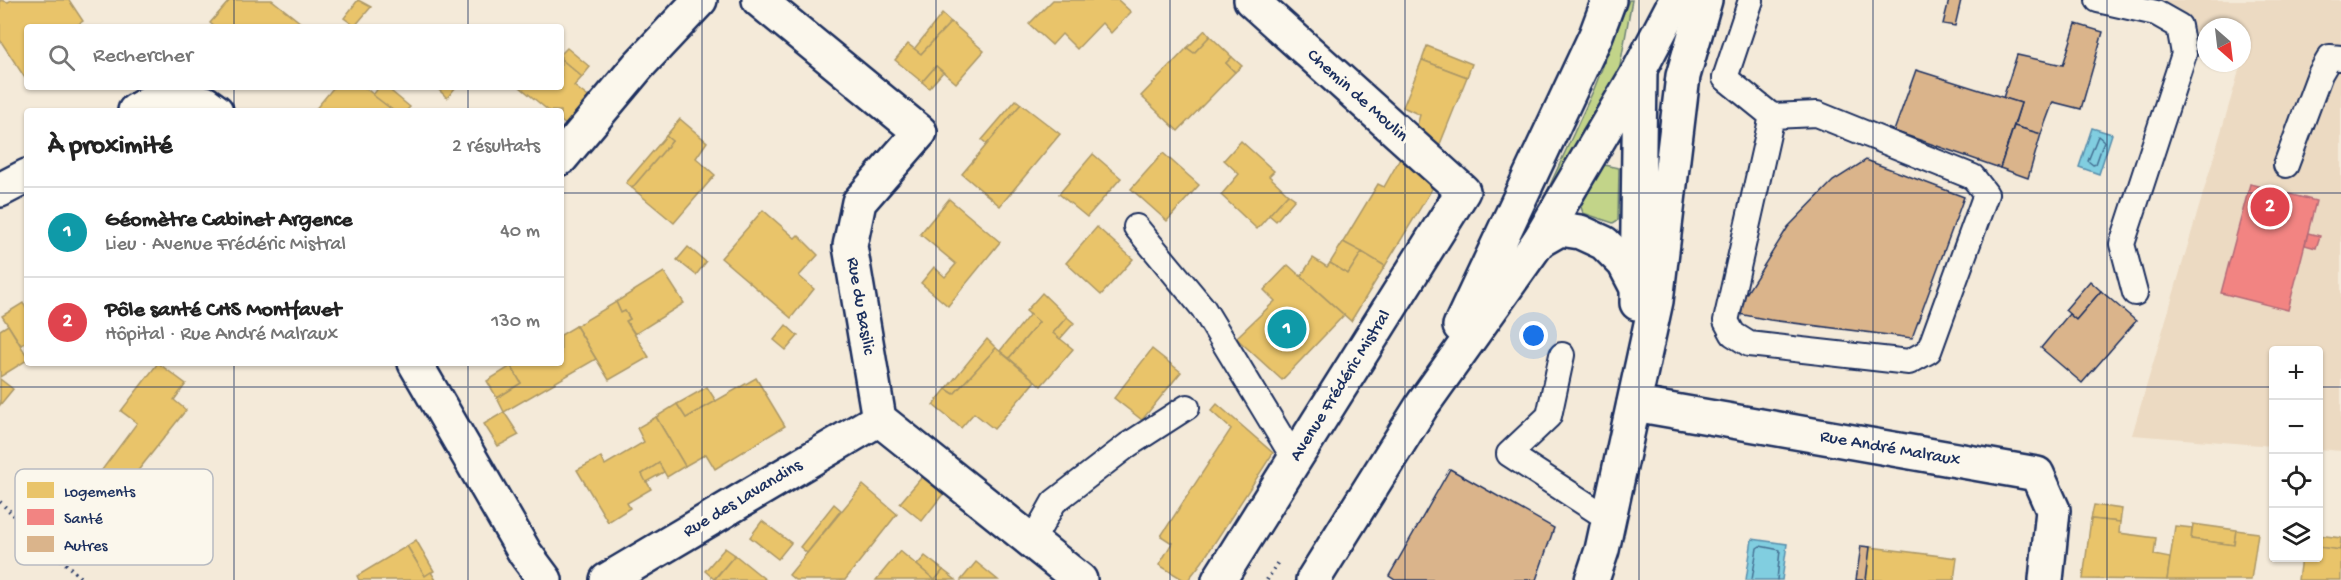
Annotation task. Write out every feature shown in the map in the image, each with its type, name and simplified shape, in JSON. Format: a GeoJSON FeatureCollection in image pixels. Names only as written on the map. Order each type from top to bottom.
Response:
{"type":"FeatureCollection","features":[{"type":"Feature","properties":{"kind":"street"},"geometry":{"type":"LineString","coordinates":[[564,154],[638,66],[700,0]]}},
{"type":"Feature","properties":{"kind":"street","name":"Rue du Basilic"},"geometry":{"type":"LineString","coordinates":[[759,0],[920,132],[859,202],[850,246],[879,419]]}},
{"type":"Feature","properties":{"kind":"street","name":"Chemin de Moulin"},"geometry":{"type":"LineString","coordinates":[[1251,0],[1463,191]]}},
{"type":"Feature","properties":{"kind":"street"},"geometry":{"type":"LineString","coordinates":[[1423,404],[1596,35],[1609,0]]}},
{"type":"Feature","properties":{"kind":"street"},"geometry":{"type":"LineString","coordinates":[[1634,404],[1640,69],[1650,0]]}},
{"type":"Feature","properties":{"kind":"street"},"geometry":{"type":"LineString","coordinates":[[1313,580],[1423,404],[1539,241],[1640,69],[1676,0]]}},
{"type":"Feature","properties":{"kind":"street"},"geometry":{"type":"LineString","coordinates":[[1592,580],[1609,519],[1656,301],[1683,76],[1705,0]]}},
{"type":"Feature","properties":{"kind":"street"},"geometry":{"type":"LineString","coordinates":[[140,108],[157,98],[205,103],[212,108]]}},
{"type":"Feature","properties":{"kind":"street"},"geometry":{"type":"LineString","coordinates":[[0,190],[24,178]]}},
{"type":"Feature","properties":{"kind":"street","name":"Avenue Frédéric Mistral"},"geometry":{"type":"LineString","coordinates":[[1219,580],[1463,191]]}},
{"type":"Feature","properties":{"kind":"street"},"geometry":{"type":"LineString","coordinates":[[1539,241],[1560,229],[1580,232],[1604,243],[1624,263],[1637,288]]}},
{"type":"Feature","properties":{"kind":"street"},"geometry":{"type":"LineString","coordinates":[[417,366],[525,552],[545,580]]}},
{"type":"Feature","properties":{"kind":"street","name":"Rue André Malraux"},"geometry":{"type":"LineString","coordinates":[[1634,404],[2037,474],[2053,510],[2046,580]]}},
{"type":"Feature","properties":{"kind":"street"},"geometry":{"type":"LineString","coordinates":[[879,419],[1080,580]]}},
{"type":"Feature","properties":{"kind":"street","name":"Rue des Lavandins"},"geometry":{"type":"LineString","coordinates":[[607,580],[879,419]]}},
{"type":"Feature","properties":{"kind":"lane"},"geometry":{"type":"LineString","coordinates":[[1751,0],[1725,78],[1772,116],[1817,114],[1973,177],[1986,194],[1929,351],[1909,362],[1749,344],[1733,334],[1726,321],[1772,116]]}},
{"type":"Feature","properties":{"kind":"lane"},"geometry":{"type":"LineString","coordinates":[[2098,0],[2156,13],[2180,26],[2184,54],[2122,244],[2135,292]]}},
{"type":"Feature","properties":{"kind":"lane"},"geometry":{"type":"LineString","coordinates":[[2286,165],[2320,74],[2330,57],[2341,58]]}},
{"type":"Feature","properties":{"kind":"lane"},"geometry":{"type":"LineString","coordinates":[[1136,227],[1203,308],[1295,460]]}},
{"type":"Feature","properties":{"kind":"lane"},"geometry":{"type":"LineString","coordinates":[[1562,355],[1549,416],[1509,454],[1609,519]]}},
{"type":"Feature","properties":{"kind":"lane"},"geometry":{"type":"LineString","coordinates":[[1032,541],[1054,502],[1128,445],[1187,407]]}},
{"type":"Feature","properties":{"kind":"path"},"geometry":{"type":"LineString","coordinates":[[0,502],[15,516]]}},
{"type":"Feature","properties":{"kind":"path"},"geometry":{"type":"LineString","coordinates":[[67,565],[83,580]]}},
{"type":"Feature","properties":{"kind":"shaded area"},"geometry":{"type":"Polygon","coordinates":[[[2131,0],[2341,0],[2341,451],[2323,449],[2323,346],[2269,346],[2269,446],[2132,435],[2239,72],[2251,72],[2251,18],[2197,18],[2197,32],[2131,0]]]}},
{"type":"Feature","properties":{"kind":"green space"},"geometry":{"type":"Polygon","coordinates":[[[1629,0],[1632,0],[1618,77],[1545,196],[1594,89],[1629,0]]]}},
{"type":"Feature","properties":{"kind":"green space"},"geometry":{"type":"Polygon","coordinates":[[[1604,165],[1619,168],[1618,220],[1613,223],[1583,213],[1580,204],[1604,165]]]}},
{"type":"Feature","properties":{"kind":"water"},"geometry":{"type":"Polygon","coordinates":[[[2092,128],[2112,134],[2099,174],[2079,167],[2092,128]]]}},
{"type":"Feature","properties":{"kind":"water"},"geometry":{"type":"Polygon","coordinates":[[[1752,539],[1787,544],[1782,580],[1746,580],[1752,539]]]}},
{"type":"Feature","properties":{"kind":"building: Logements"},"geometry":{"type":"Polygon","coordinates":[[[0,0],[8,2],[12,0],[69,0],[83,21],[78,24],[24,24],[24,76],[0,40],[0,0]]]}},
{"type":"Feature","properties":{"kind":"building: Logements"},"geometry":{"type":"Polygon","coordinates":[[[230,0],[272,0],[302,24],[211,24],[230,0]]]}},
{"type":"Feature","properties":{"kind":"building: Logements"},"geometry":{"type":"Polygon","coordinates":[[[358,0],[371,7],[357,24],[352,24],[344,18],[358,0]]]}},
{"type":"Feature","properties":{"kind":"building: Logements"},"geometry":{"type":"Polygon","coordinates":[[[1053,0],[1118,0],[1131,12],[1111,33],[1102,23],[1077,49],[1062,34],[1052,45],[1029,24],[1053,0]]]}},
{"type":"Feature","properties":{"kind":"building: Logements"},"geometry":{"type":"Polygon","coordinates":[[[942,14],[951,22],[921,54],[914,49],[942,14]]]}},
{"type":"Feature","properties":{"kind":"building: Logements"},"geometry":{"type":"Polygon","coordinates":[[[951,22],[984,51],[956,83],[936,66],[922,82],[895,60],[908,44],[921,54],[951,22]]]}},
{"type":"Feature","properties":{"kind":"building: Logements"},"geometry":{"type":"Polygon","coordinates":[[[1205,30],[1210,36],[1194,53],[1187,48],[1205,30]]]}},
{"type":"Feature","properties":{"kind":"building: Logements"},"geometry":{"type":"Polygon","coordinates":[[[1210,36],[1232,57],[1226,63],[1235,72],[1178,131],[1141,96],[1187,48],[1194,53],[1210,36]]]}},
{"type":"Feature","properties":{"kind":"building: Logements"},"geometry":{"type":"Polygon","coordinates":[[[1427,46],[1472,64],[1467,77],[1422,60],[1427,46]]]}},
{"type":"Feature","properties":{"kind":"building: Logements"},"geometry":{"type":"Polygon","coordinates":[[[567,48],[590,67],[582,77],[564,62],[564,51],[567,48]]]}},
{"type":"Feature","properties":{"kind":"building: Logements"},"geometry":{"type":"Polygon","coordinates":[[[1232,57],[1242,66],[1235,72],[1226,63],[1232,57]]]}},
{"type":"Feature","properties":{"kind":"building: Logements"},"geometry":{"type":"Polygon","coordinates":[[[1422,60],[1467,77],[1438,149],[1416,129],[1420,115],[1403,107],[1422,60]]]}},
{"type":"Feature","properties":{"kind":"building: Logements"},"geometry":{"type":"Polygon","coordinates":[[[564,62],[582,77],[574,86],[591,99],[567,126],[564,124],[564,108],[545,108],[524,90],[564,90],[564,62]]]}},
{"type":"Feature","properties":{"kind":"building: Logements"},"geometry":{"type":"Polygon","coordinates":[[[936,66],[943,72],[929,88],[922,82],[936,66]]]}},
{"type":"Feature","properties":{"kind":"building: Logements"},"geometry":{"type":"Polygon","coordinates":[[[332,90],[368,90],[390,108],[316,108],[332,90]]]}},
{"type":"Feature","properties":{"kind":"building: Logements"},"geometry":{"type":"Polygon","coordinates":[[[377,90],[390,90],[410,107],[390,108],[373,95],[377,90]]]}},
{"type":"Feature","properties":{"kind":"building: Logements"},"geometry":{"type":"Polygon","coordinates":[[[439,90],[454,90],[447,98],[439,90]]]}},
{"type":"Feature","properties":{"kind":"building: Logements"},"geometry":{"type":"Polygon","coordinates":[[[1016,100],[1021,104],[987,144],[982,140],[1016,100]]]}},
{"type":"Feature","properties":{"kind":"building: Logements"},"geometry":{"type":"Polygon","coordinates":[[[1021,104],[1060,134],[1000,206],[962,174],[1021,104]]]}},
{"type":"Feature","properties":{"kind":"building: Logements"},"geometry":{"type":"Polygon","coordinates":[[[680,119],[707,142],[696,158],[715,175],[674,223],[632,188],[672,141],[666,136],[680,119]]]}},
{"type":"Feature","properties":{"kind":"building: Logements"},"geometry":{"type":"Polygon","coordinates":[[[666,136],[672,141],[632,188],[626,183],[666,136]]]}},
{"type":"Feature","properties":{"kind":"building: Logements"},"geometry":{"type":"Polygon","coordinates":[[[1241,141],[1274,171],[1269,176],[1288,194],[1257,229],[1221,195],[1239,174],[1224,160],[1241,141]]]}},
{"type":"Feature","properties":{"kind":"building: Logements"},"geometry":{"type":"Polygon","coordinates":[[[1163,153],[1199,185],[1167,221],[1131,189],[1163,153]]]}},
{"type":"Feature","properties":{"kind":"building: Logements"},"geometry":{"type":"Polygon","coordinates":[[[1093,154],[1121,178],[1087,217],[1059,194],[1093,154]]]}},
{"type":"Feature","properties":{"kind":"building: Logements"},"geometry":{"type":"Polygon","coordinates":[[[1401,157],[1428,178],[1432,189],[1385,266],[1343,242],[1378,184],[1384,187],[1401,157]]]}},
{"type":"Feature","properties":{"kind":"building: Logements"},"geometry":{"type":"Polygon","coordinates":[[[1288,194],[1295,199],[1276,221],[1269,215],[1288,194]]]}},
{"type":"Feature","properties":{"kind":"building: Logements"},"geometry":{"type":"Polygon","coordinates":[[[949,199],[1000,242],[948,306],[921,283],[934,267],[945,277],[956,264],[920,234],[949,199]]]}},
{"type":"Feature","properties":{"kind":"building: Logements"},"geometry":{"type":"Polygon","coordinates":[[[763,210],[795,238],[798,235],[818,255],[799,276],[814,289],[791,318],[721,258],[763,210]]]}},
{"type":"Feature","properties":{"kind":"building: Logements"},"geometry":{"type":"Polygon","coordinates":[[[1097,227],[1133,259],[1101,295],[1066,263],[1097,227]]]}},
{"type":"Feature","properties":{"kind":"building: Logements"},"geometry":{"type":"Polygon","coordinates":[[[1343,242],[1362,252],[1348,274],[1330,263],[1343,242]]]}},
{"type":"Feature","properties":{"kind":"building: Logements"},"geometry":{"type":"Polygon","coordinates":[[[688,247],[706,262],[696,275],[677,260],[688,247]]]}},
{"type":"Feature","properties":{"kind":"building: Logements"},"geometry":{"type":"Polygon","coordinates":[[[1362,252],[1385,266],[1351,321],[1301,276],[1313,258],[1327,267],[1330,263],[1348,274],[1362,252]]]}},
{"type":"Feature","properties":{"kind":"building: Logements"},"geometry":{"type":"Polygon","coordinates":[[[1288,265],[1344,315],[1282,380],[1236,338],[1275,301],[1264,290],[1288,265]]]}},
{"type":"Feature","properties":{"kind":"building: Logements"},"geometry":{"type":"Polygon","coordinates":[[[664,272],[684,303],[635,334],[626,321],[630,319],[625,311],[621,313],[616,302],[664,272]]]}},
{"type":"Feature","properties":{"kind":"building: Logements"},"geometry":{"type":"Polygon","coordinates":[[[1042,293],[1067,317],[1053,333],[1073,349],[1041,386],[1009,358],[1039,322],[1026,311],[1042,293]]]}},
{"type":"Feature","properties":{"kind":"building: Logements"},"geometry":{"type":"Polygon","coordinates":[[[616,302],[621,313],[625,311],[630,319],[626,321],[649,357],[609,380],[576,326],[616,302]]]}},
{"type":"Feature","properties":{"kind":"building: Logements"},"geometry":{"type":"Polygon","coordinates":[[[23,303],[24,343],[21,345],[2,316],[23,303]]]}},
{"type":"Feature","properties":{"kind":"building: Logements"},"geometry":{"type":"Polygon","coordinates":[[[1030,314],[1039,322],[1009,358],[1000,351],[1030,314]]]}},
{"type":"Feature","properties":{"kind":"building: Logements"},"geometry":{"type":"Polygon","coordinates":[[[1067,317],[1074,323],[1060,339],[1053,333],[1067,317]]]}},
{"type":"Feature","properties":{"kind":"building: Logements"},"geometry":{"type":"Polygon","coordinates":[[[8,325],[24,351],[24,362],[0,377],[0,330],[8,325]]]}},
{"type":"Feature","properties":{"kind":"building: Logements"},"geometry":{"type":"Polygon","coordinates":[[[786,325],[798,336],[786,350],[774,340],[786,325]]]}},
{"type":"Feature","properties":{"kind":"building: Logements"},"geometry":{"type":"Polygon","coordinates":[[[576,326],[596,359],[504,412],[497,398],[521,383],[511,366],[564,366],[564,333],[576,326]]]}},
{"type":"Feature","properties":{"kind":"building: Logements"},"geometry":{"type":"Polygon","coordinates":[[[987,339],[996,348],[954,394],[946,389],[987,339]]]}},
{"type":"Feature","properties":{"kind":"building: Logements"},"geometry":{"type":"Polygon","coordinates":[[[996,348],[1035,381],[994,429],[974,413],[961,428],[933,405],[946,389],[954,394],[996,348]]]}},
{"type":"Feature","properties":{"kind":"building: Logements"},"geometry":{"type":"Polygon","coordinates":[[[1152,349],[1181,372],[1142,420],[1114,398],[1152,349]]]}},
{"type":"Feature","properties":{"kind":"building: Logements"},"geometry":{"type":"Polygon","coordinates":[[[156,366],[162,366],[186,384],[174,400],[186,410],[139,469],[103,469],[137,423],[121,411],[156,366]]]}},
{"type":"Feature","properties":{"kind":"building: Logements"},"geometry":{"type":"Polygon","coordinates":[[[511,366],[521,383],[497,398],[487,381],[511,366]]]}},
{"type":"Feature","properties":{"kind":"building: Logements"},"geometry":{"type":"Polygon","coordinates":[[[756,378],[785,426],[715,469],[706,454],[685,466],[656,417],[677,404],[686,418],[756,378]]]}},
{"type":"Feature","properties":{"kind":"building: Logements"},"geometry":{"type":"Polygon","coordinates":[[[0,379],[13,389],[0,405],[0,379]]]}},
{"type":"Feature","properties":{"kind":"building: Logements"},"geometry":{"type":"Polygon","coordinates":[[[707,387],[716,401],[686,418],[677,404],[707,387]]]}},
{"type":"Feature","properties":{"kind":"building: Logements"},"geometry":{"type":"Polygon","coordinates":[[[1217,404],[1273,453],[1202,562],[1188,580],[1184,580],[1159,565],[1172,543],[1161,536],[1231,429],[1211,411],[1217,404]]]}},
{"type":"Feature","properties":{"kind":"building: Logements"},"geometry":{"type":"Polygon","coordinates":[[[504,412],[519,435],[498,446],[484,424],[504,412]]]}},
{"type":"Feature","properties":{"kind":"building: Logements"},"geometry":{"type":"Polygon","coordinates":[[[656,417],[685,466],[667,477],[659,463],[642,474],[651,489],[627,503],[630,508],[608,522],[577,470],[601,457],[605,465],[644,442],[637,428],[656,417]]]}},
{"type":"Feature","properties":{"kind":"building: Logements"},"geometry":{"type":"Polygon","coordinates":[[[659,463],[664,472],[646,482],[642,474],[659,463]]]}},
{"type":"Feature","properties":{"kind":"building: Logements"},"geometry":{"type":"Polygon","coordinates":[[[922,477],[943,494],[922,521],[900,503],[922,477]]]}},
{"type":"Feature","properties":{"kind":"building: Logements"},"geometry":{"type":"Polygon","coordinates":[[[863,485],[897,514],[845,580],[795,580],[789,575],[863,485]]]}},
{"type":"Feature","properties":{"kind":"building: Logements"},"geometry":{"type":"Polygon","coordinates":[[[834,504],[841,510],[807,553],[800,547],[834,504]]]}},
{"type":"Feature","properties":{"kind":"building: Logements"},"geometry":{"type":"Polygon","coordinates":[[[2094,505],[2122,509],[2120,522],[2091,519],[2094,505]]]}},
{"type":"Feature","properties":{"kind":"building: Logements"},"geometry":{"type":"Polygon","coordinates":[[[2091,519],[2120,522],[2119,533],[2156,538],[2154,555],[2170,558],[2167,580],[2083,579],[2091,519]]]}},
{"type":"Feature","properties":{"kind":"building: Logements"},"geometry":{"type":"Polygon","coordinates":[[[762,521],[791,543],[778,559],[750,537],[762,521]]]}},
{"type":"Feature","properties":{"kind":"building: Logements"},"geometry":{"type":"Polygon","coordinates":[[[2193,524],[2236,530],[2234,545],[2191,539],[2193,524]]]}},
{"type":"Feature","properties":{"kind":"building: Logements"},"geometry":{"type":"Polygon","coordinates":[[[2175,526],[2192,528],[2191,539],[2234,545],[2236,530],[2258,533],[2251,580],[2167,580],[2175,526]]]}},
{"type":"Feature","properties":{"kind":"building: Logements"},"geometry":{"type":"Polygon","coordinates":[[[2323,536],[2341,538],[2340,550],[2323,548],[2323,536]]]}},
{"type":"Feature","properties":{"kind":"building: Logements"},"geometry":{"type":"Polygon","coordinates":[[[416,540],[434,571],[425,576],[407,546],[416,540]]]}},
{"type":"Feature","properties":{"kind":"building: Logements"},"geometry":{"type":"Polygon","coordinates":[[[2341,543],[2341,580],[2298,580],[2300,562],[2323,562],[2323,548],[2340,550],[2341,543]]]}},
{"type":"Feature","properties":{"kind":"building: Logements"},"geometry":{"type":"Polygon","coordinates":[[[407,546],[425,576],[431,572],[436,580],[359,580],[357,576],[407,546]]]}},
{"type":"Feature","properties":{"kind":"building: Logements"},"geometry":{"type":"Polygon","coordinates":[[[1870,547],[1957,558],[1954,580],[1866,580],[1870,547]]]}},
{"type":"Feature","properties":{"kind":"building: Logements"},"geometry":{"type":"Polygon","coordinates":[[[725,548],[735,555],[714,579],[705,571],[725,548]]]}},
{"type":"Feature","properties":{"kind":"building: Logements"},"geometry":{"type":"Polygon","coordinates":[[[900,551],[935,580],[876,580],[900,551]]]}},
{"type":"Feature","properties":{"kind":"building: Logements"},"geometry":{"type":"Polygon","coordinates":[[[735,555],[766,580],[714,580],[735,555]]]}},
{"type":"Feature","properties":{"kind":"building: Logements"},"geometry":{"type":"Polygon","coordinates":[[[925,556],[943,570],[935,580],[917,565],[925,556]]]}},
{"type":"Feature","properties":{"kind":"building: Logements"},"geometry":{"type":"Polygon","coordinates":[[[976,562],[998,580],[961,580],[976,562]]]}},
{"type":"Feature","properties":{"kind":"building: Logements"},"geometry":{"type":"Polygon","coordinates":[[[943,570],[956,580],[935,580],[943,570]]]}},
{"type":"Feature","properties":{"kind":"building: Santé"},"geometry":{"type":"Polygon","coordinates":[[[2250,184],[2316,201],[2288,310],[2221,293],[2250,184]]]}},
{"type":"Feature","properties":{"kind":"building: Santé"},"geometry":{"type":"Polygon","coordinates":[[[2308,233],[2320,236],[2316,248],[2305,245],[2308,233]]]}},
{"type":"Feature","properties":{"kind":"building: Autres"},"geometry":{"type":"Polygon","coordinates":[[[1949,0],[1961,0],[1955,26],[1943,24],[1949,0]]]}},
{"type":"Feature","properties":{"kind":"building: Autres"},"geometry":{"type":"Polygon","coordinates":[[[2076,24],[2103,32],[2081,109],[2053,102],[2041,134],[2014,126],[2021,103],[2003,98],[2017,55],[2063,65],[2076,24]]]}},
{"type":"Feature","properties":{"kind":"building: Autres"},"geometry":{"type":"Polygon","coordinates":[[[1916,70],[2021,103],[2000,168],[1894,131],[1916,70]]]}},
{"type":"Feature","properties":{"kind":"building: Autres"},"geometry":{"type":"Polygon","coordinates":[[[2014,126],[2041,134],[2028,178],[2000,168],[2014,126]]]}},
{"type":"Feature","properties":{"kind":"building: Autres"},"geometry":{"type":"Polygon","coordinates":[[[1866,160],[1964,197],[1912,338],[1770,320],[1734,313],[1788,227],[1833,181],[1866,160]]]}},
{"type":"Feature","properties":{"kind":"building: Autres"},"geometry":{"type":"Polygon","coordinates":[[[2090,281],[2101,291],[2076,320],[2065,310],[2090,281]]]}},
{"type":"Feature","properties":{"kind":"building: Autres"},"geometry":{"type":"Polygon","coordinates":[[[2101,291],[2136,321],[2082,383],[2041,348],[2069,314],[2076,320],[2101,291]]]}},
{"type":"Feature","properties":{"kind":"building: Autres"},"geometry":{"type":"Polygon","coordinates":[[[1450,469],[1554,528],[1536,580],[1395,580],[1389,576],[1450,469]]]}},
{"type":"Feature","properties":{"kind":"building: Autres"},"geometry":{"type":"Polygon","coordinates":[[[1861,546],[1870,547],[1866,580],[1856,580],[1861,546]]]}},
{"type":"Feature","properties":{"kind":"place","name":"Pôle santé CHS Montfavet"},"geometry":{"type":"Point","coordinates":[2270,207]}},
{"type":"Feature","properties":{"kind":"place","name":"Géomètre Cabinet Argence"},"geometry":{"type":"Point","coordinates":[1287,329]}}]}
